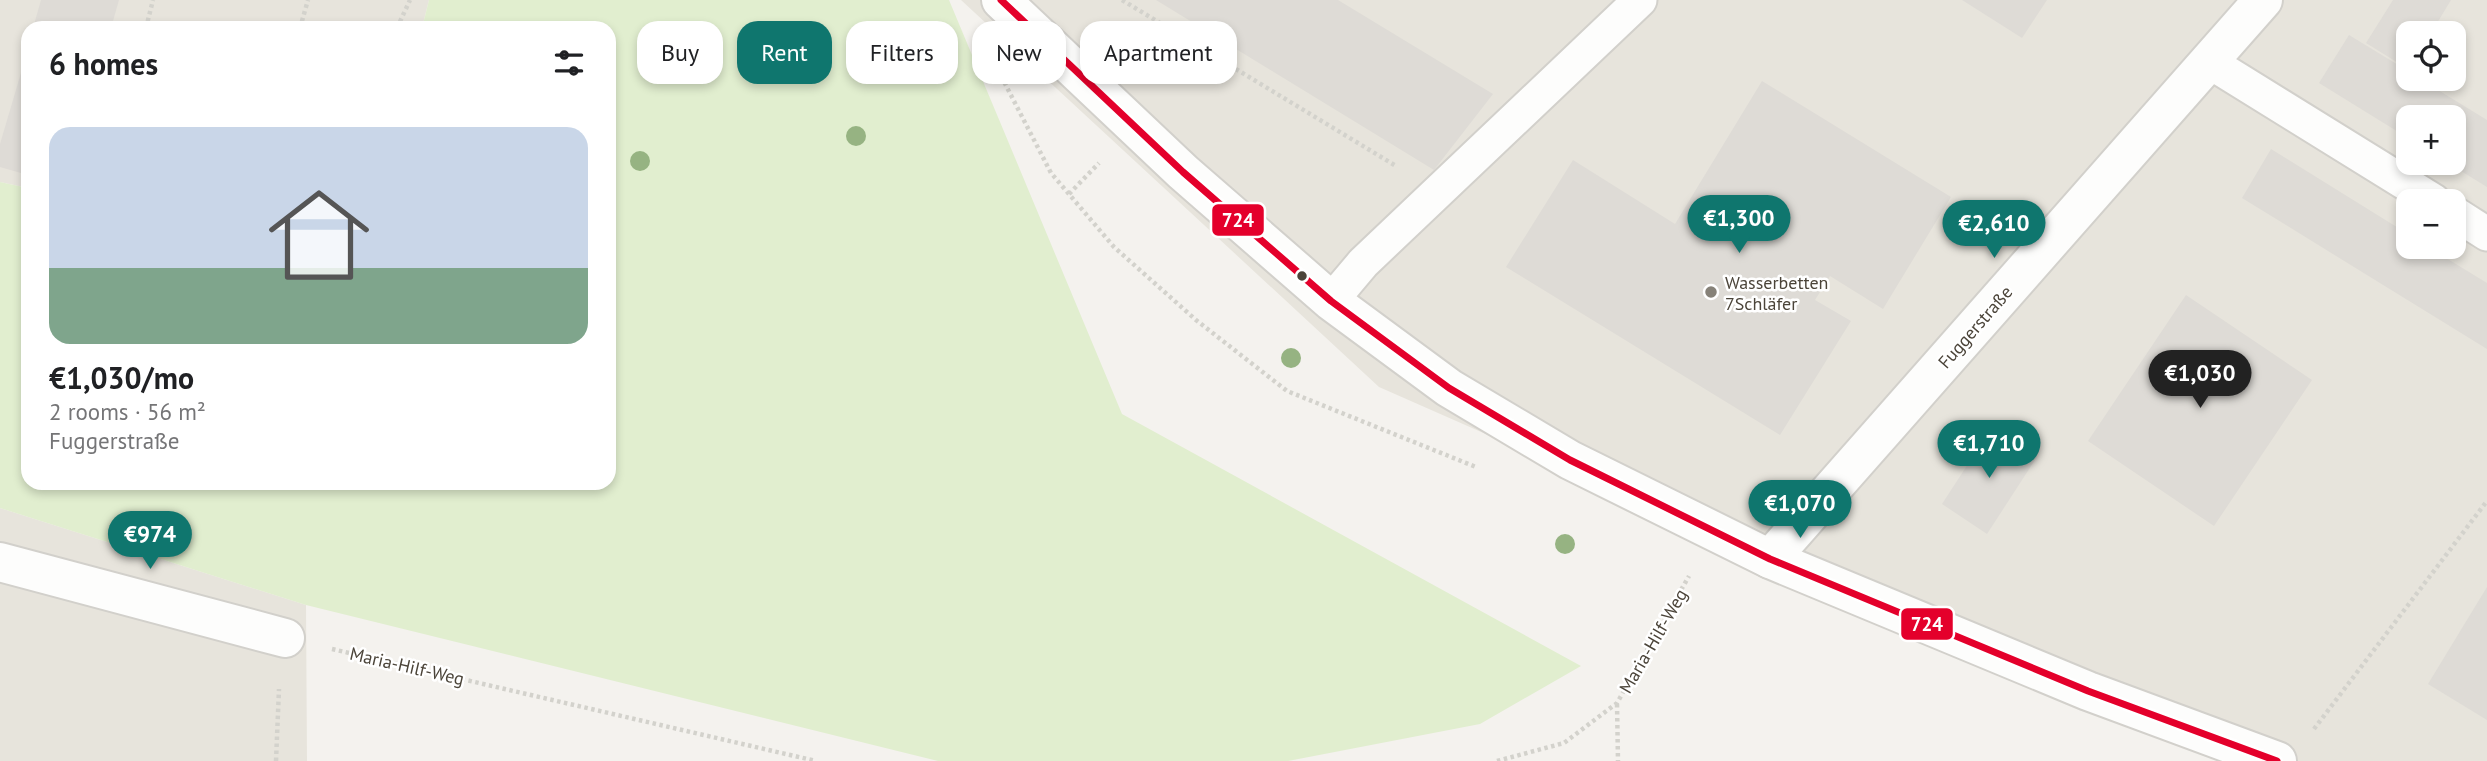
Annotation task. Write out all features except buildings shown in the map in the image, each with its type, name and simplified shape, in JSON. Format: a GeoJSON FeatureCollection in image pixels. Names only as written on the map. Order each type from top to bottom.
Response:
{"type":"FeatureCollection","features":[{"type":"Feature","properties":{"kind":"street"},"geometry":{"type":"LineString","coordinates":[[1001,0],[1183,172],[1331,301],[1449,387],[1570,460],[1770,559],[2088,691],[2292,750]]}},
{"type":"Feature","properties":{"kind":"street","name":"Fuggerstraße"},"geometry":{"type":"LineString","coordinates":[[1770,559],[2263,0]]}},
{"type":"Feature","properties":{"kind":"street"},"geometry":{"type":"LineString","coordinates":[[0,562],[285,638]]}},
{"type":"Feature","properties":{"kind":"lane"},"geometry":{"type":"LineString","coordinates":[[1331,301],[1363,263],[1640,0]]}},
{"type":"Feature","properties":{"kind":"lane"},"geometry":{"type":"LineString","coordinates":[[2208,61],[2415,189]]}},
{"type":"Feature","properties":{"kind":"lane"},"geometry":{"type":"LineString","coordinates":[[2466,221],[2487,234]]}},
{"type":"Feature","properties":{"kind":"path"},"geometry":{"type":"LineString","coordinates":[[148,21],[153,0]]}},
{"type":"Feature","properties":{"kind":"path"},"geometry":{"type":"LineString","coordinates":[[302,21],[308,0]]}},
{"type":"Feature","properties":{"kind":"path"},"geometry":{"type":"LineString","coordinates":[[400,21],[410,0]]}},
{"type":"Feature","properties":{"kind":"path"},"geometry":{"type":"LineString","coordinates":[[1122,0],[1438,192]]}},
{"type":"Feature","properties":{"kind":"path"},"geometry":{"type":"LineString","coordinates":[[2292,750],[2487,501]]}},
{"type":"Feature","properties":{"kind":"path","name":"Maria-Hilf-Weg"},"geometry":{"type":"LineString","coordinates":[[1497,761],[1564,743],[1617,703],[1714,533]]}},
{"type":"Feature","properties":{"kind":"path"},"geometry":{"type":"LineString","coordinates":[[276,761],[276,706],[285,638]]}},
{"type":"Feature","properties":{"kind":"path","name":"Maria-Hilf-Weg"},"geometry":{"type":"LineString","coordinates":[[285,638],[816,761]]}},
{"type":"Feature","properties":{"kind":"path"},"geometry":{"type":"LineString","coordinates":[[1617,703],[1618,761]]}},
{"type":"Feature","properties":{"kind":"shaded area"},"geometry":{"type":"Polygon","coordinates":[[[0,0],[429,0],[424,21],[21,21],[21,186],[0,182],[0,0]]]}},
{"type":"Feature","properties":{"kind":"shaded area"},"geometry":{"type":"Polygon","coordinates":[[[961,0],[2487,0],[2487,761],[2227,761],[1379,387],[1052,84],[1066,84],[1066,21],[984,21],[961,0]]]}},
{"type":"Feature","properties":{"kind":"shaded area"},"geometry":{"type":"Polygon","coordinates":[[[0,508],[306,605],[307,761],[0,761],[0,508]]]}},
{"type":"Feature","properties":{"kind":"green space"},"geometry":{"type":"Polygon","coordinates":[[[429,0],[949,0],[958,21],[846,21],[846,84],[958,84],[958,22],[972,55],[972,84],[984,84],[1122,414],[1581,666],[1480,724],[1288,761],[938,761],[306,605],[0,508],[0,182],[21,186],[21,490],[616,490],[616,21],[424,21],[429,0]]]}},
{"type":"Feature","properties":{"kind":"transit line","name":"724"},"geometry":{"type":"LineString","coordinates":[[1001,0],[1183,172],[1331,301],[1449,388],[1570,460],[1770,559],[2088,691],[2277,761]]}},
{"type":"Feature","properties":{"kind":"place","name":"Wasserbetten 7Schläfer"},"geometry":{"type":"Point","coordinates":[1711,292]}}]}
